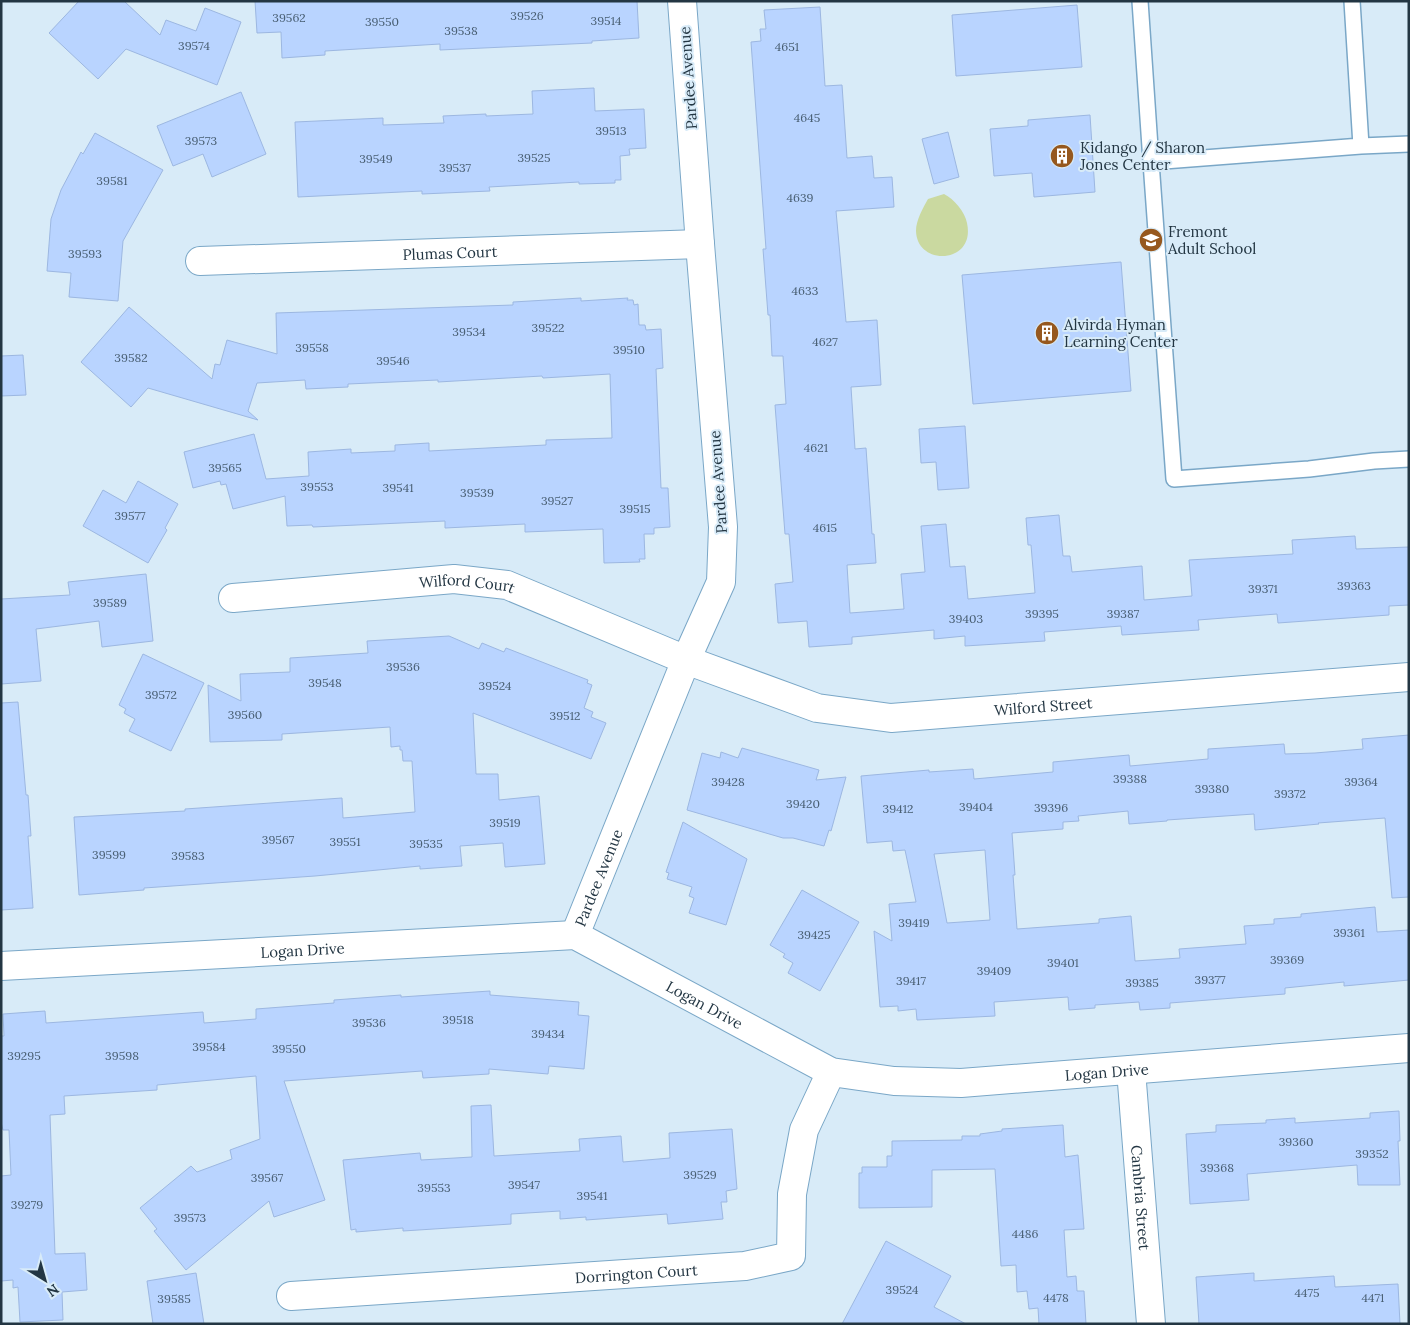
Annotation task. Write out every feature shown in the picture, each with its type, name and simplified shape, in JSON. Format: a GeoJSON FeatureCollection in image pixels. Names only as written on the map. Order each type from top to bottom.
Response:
{"type":"FeatureCollection","features":[{"type":"Feature","properties":{"kind":"street","name":"Pardee Avenue"},"geometry":{"type":"LineString","coordinates":[[575,935],[686,660],[721,582],[723,527],[682,1]]}},
{"type":"Feature","properties":{"kind":"street","name":"Plumas Court"},"geometry":{"type":"LineString","coordinates":[[200,261],[700,244]]}},
{"type":"Feature","properties":{"kind":"street","name":"Wilford Court"},"geometry":{"type":"LineString","coordinates":[[233,598],[454,579],[507,585],[686,660]]}},
{"type":"Feature","properties":{"kind":"street","name":"Wilford Street"},"geometry":{"type":"LineString","coordinates":[[686,660],[817,708],[891,718],[1409,677]]}},
{"type":"Feature","properties":{"kind":"street","name":"Logan Drive"},"geometry":{"type":"LineString","coordinates":[[1,966],[575,935],[830,1072],[894,1080],[961,1083],[1409,1048]]}},
{"type":"Feature","properties":{"kind":"street","name":"Cambria Street"},"geometry":{"type":"LineString","coordinates":[[1131,1070],[1150,1324]]}},
{"type":"Feature","properties":{"kind":"street","name":"Dorrington Court"},"geometry":{"type":"LineString","coordinates":[[291,1296],[745,1266],[791,1256],[792,1194],[804,1130],[830,1072]]}},
{"type":"Feature","properties":{"kind":"lane"},"geometry":{"type":"LineString","coordinates":[[1140,1],[1174,479],[1240,475],[1409,459]]}},
{"type":"Feature","properties":{"kind":"lane"},"geometry":{"type":"LineString","coordinates":[[1352,1],[1362,146]]}},
{"type":"Feature","properties":{"kind":"lane"},"geometry":{"type":"LineString","coordinates":[[1152,162],[1409,144]]}},
{"type":"Feature","properties":{"kind":"green space"},"geometry":{"type":"Polygon","coordinates":[[[944,194],[955,202],[967,223],[967,237],[963,247],[955,253],[945,256],[935,255],[926,251],[919,243],[916,231],[918,218],[928,199],[944,194]]]}},
{"type":"Feature","properties":{"kind":"building"},"geometry":{"type":"Polygon","coordinates":[[[79,1],[124,1],[160,35],[166,20],[196,31],[205,8],[241,22],[217,85],[126,49],[98,79],[49,33],[79,1]]]}},
{"type":"Feature","properties":{"kind":"building"},"geometry":{"type":"Polygon","coordinates":[[[255,1],[637,1],[639,38],[592,41],[592,43],[440,50],[440,44],[325,51],[325,55],[282,58],[281,32],[257,33],[255,1]]]}},
{"type":"Feature","properties":{"kind":"building"},"geometry":{"type":"Polygon","coordinates":[[[1077,5],[1082,67],[956,76],[952,15],[1077,5]]]}},
{"type":"Feature","properties":{"kind":"building"},"geometry":{"type":"Polygon","coordinates":[[[820,7],[825,86],[842,85],[847,158],[872,156],[874,178],[892,177],[894,207],[836,211],[846,322],[877,320],[881,385],[851,387],[855,449],[866,448],[876,563],[847,565],[850,613],[904,609],[901,574],[925,572],[921,526],[946,524],[950,567],[965,566],[968,599],[1035,593],[1031,545],[1028,545],[1026,518],[1059,515],[1063,556],[1070,556],[1072,572],[1142,566],[1144,600],[1192,596],[1189,560],[1293,554],[1292,540],[1355,536],[1356,549],[1409,547],[1409,605],[1389,606],[1389,615],[1278,623],[1277,614],[1198,620],[1199,630],[1122,635],[1121,626],[1044,632],[1045,641],[965,646],[965,636],[934,639],[934,630],[852,637],[852,644],[809,647],[807,621],[778,623],[775,584],[793,582],[789,534],[785,534],[775,405],[786,404],[783,356],[772,356],[770,315],[768,315],[763,249],[766,249],[751,42],[761,41],[760,29],[766,29],[764,10],[820,7]]]}},
{"type":"Feature","properties":{"kind":"building"},"geometry":{"type":"Polygon","coordinates":[[[594,88],[595,111],[644,109],[646,148],[629,149],[630,155],[620,156],[621,180],[615,180],[615,183],[579,184],[579,182],[489,187],[490,191],[422,194],[422,191],[298,197],[295,122],[383,118],[383,125],[444,123],[443,116],[533,114],[532,91],[594,88]]]}},
{"type":"Feature","properties":{"kind":"building"},"geometry":{"type":"Polygon","coordinates":[[[241,92],[266,154],[212,177],[203,154],[173,166],[157,126],[241,92]]]}},
{"type":"Feature","properties":{"kind":"building","name":"Kidango / Sharon Jones Center"},"geometry":{"type":"Polygon","coordinates":[[[1090,115],[1095,192],[1034,197],[1032,173],[994,176],[990,129],[1028,126],[1028,120],[1090,115]]]}},
{"type":"Feature","properties":{"kind":"building"},"geometry":{"type":"Polygon","coordinates":[[[948,132],[959,177],[934,184],[922,139],[948,132]]]}},
{"type":"Feature","properties":{"kind":"building"},"geometry":{"type":"Polygon","coordinates":[[[95,133],[163,170],[123,241],[118,301],[69,297],[71,273],[47,271],[51,219],[61,190],[81,152],[83,154],[95,133]]]}},
{"type":"Feature","properties":{"kind":"building","name":"Alvirda Hyman Learning Center"},"geometry":{"type":"Polygon","coordinates":[[[1121,262],[1131,391],[973,404],[962,275],[1121,262]]]}},
{"type":"Feature","properties":{"kind":"building"},"geometry":{"type":"Polygon","coordinates":[[[581,298],[581,301],[628,298],[627,300],[633,300],[634,305],[638,304],[639,325],[645,325],[646,330],[661,329],[663,368],[656,369],[661,488],[668,488],[670,527],[654,528],[654,534],[644,534],[645,559],[639,559],[640,562],[604,563],[603,529],[525,532],[525,524],[445,528],[445,521],[313,527],[312,525],[287,526],[285,496],[233,509],[226,484],[221,485],[220,481],[193,488],[184,452],[254,434],[266,479],[309,476],[308,452],[351,449],[351,453],[395,451],[395,445],[429,443],[429,451],[546,445],[546,440],[612,438],[610,374],[348,384],[348,387],[306,389],[305,380],[257,383],[248,411],[258,420],[148,388],[131,407],[81,362],[129,307],[212,379],[215,364],[220,365],[227,340],[277,354],[276,313],[513,305],[513,302],[581,298]]]}},
{"type":"Feature","properties":{"kind":"building"},"geometry":{"type":"Polygon","coordinates":[[[23,355],[26,395],[1,396],[1,356],[23,355]]]}},
{"type":"Feature","properties":{"kind":"building"},"geometry":{"type":"Polygon","coordinates":[[[965,426],[969,488],[938,490],[936,462],[921,463],[919,429],[965,426]]]}},
{"type":"Feature","properties":{"kind":"building"},"geometry":{"type":"Polygon","coordinates":[[[138,481],[178,504],[165,528],[167,530],[148,563],[83,526],[103,490],[126,503],[138,481]]]}},
{"type":"Feature","properties":{"kind":"building"},"geometry":{"type":"Polygon","coordinates":[[[146,574],[153,641],[102,647],[99,621],[36,629],[41,681],[1,684],[1,599],[70,595],[68,582],[146,574]]]}},
{"type":"Feature","properties":{"kind":"building"},"geometry":{"type":"Polygon","coordinates":[[[449,636],[479,649],[482,643],[504,652],[506,648],[588,680],[587,683],[592,685],[584,708],[593,712],[591,717],[606,723],[591,759],[473,713],[476,774],[498,774],[499,800],[539,796],[545,864],[505,867],[503,843],[460,846],[462,866],[420,869],[420,866],[79,895],[74,817],[185,811],[185,809],[342,798],[343,818],[415,812],[412,761],[403,761],[400,746],[391,747],[390,727],[282,734],[282,740],[210,742],[208,685],[241,701],[240,674],[290,672],[290,658],[368,653],[367,641],[449,636]]]}},
{"type":"Feature","properties":{"kind":"building"},"geometry":{"type":"Polygon","coordinates":[[[143,654],[204,683],[171,751],[129,731],[135,719],[124,713],[126,709],[119,705],[143,654]]]}},
{"type":"Feature","properties":{"kind":"building"},"geometry":{"type":"Polygon","coordinates":[[[18,702],[31,836],[28,836],[33,908],[1,910],[1,703],[18,702]]]}},
{"type":"Feature","properties":{"kind":"building"},"geometry":{"type":"Polygon","coordinates":[[[1409,735],[1409,897],[1392,898],[1385,818],[1255,830],[1254,814],[1129,824],[1128,811],[1078,816],[1079,821],[1063,822],[1063,829],[1012,833],[1017,929],[1099,923],[1099,919],[1131,916],[1135,961],[1180,958],[1179,949],[1246,944],[1244,926],[1274,924],[1274,919],[1301,917],[1301,914],[1375,907],[1377,932],[1409,930],[1409,980],[1344,986],[1344,982],[1285,988],[1285,994],[1170,1003],[1170,1008],[1140,1010],[1139,1002],[1095,1005],[1095,1008],[1069,1010],[1068,997],[994,1002],[995,1016],[917,1020],[916,1009],[898,1011],[898,1006],[880,1007],[874,931],[892,941],[889,904],[916,902],[905,850],[893,851],[892,841],[867,843],[861,776],[929,770],[929,772],[973,769],[974,779],[1053,772],[1053,762],[1129,755],[1130,766],[1208,759],[1208,749],[1284,744],[1285,754],[1363,749],[1362,739],[1409,735]],[[985,850],[934,854],[947,923],[990,920],[985,850]]]}},
{"type":"Feature","properties":{"kind":"building"},"geometry":{"type":"Polygon","coordinates":[[[742,748],[819,770],[816,780],[846,777],[831,831],[829,830],[824,846],[793,838],[783,838],[687,810],[702,753],[720,758],[721,752],[738,758],[742,748]]]}},
{"type":"Feature","properties":{"kind":"building"},"geometry":{"type":"Polygon","coordinates":[[[683,822],[747,859],[726,925],[689,913],[694,898],[689,896],[692,887],[667,879],[669,873],[666,872],[683,822]]]}},
{"type":"Feature","properties":{"kind":"building"},"geometry":{"type":"Polygon","coordinates":[[[802,890],[859,922],[820,991],[788,973],[793,963],[783,957],[785,954],[770,945],[802,890]]]}},
{"type":"Feature","properties":{"kind":"building"},"geometry":{"type":"Polygon","coordinates":[[[490,991],[490,995],[579,1002],[578,1015],[589,1016],[584,1069],[549,1066],[548,1074],[489,1069],[489,1074],[423,1078],[422,1071],[284,1081],[325,1200],[274,1217],[269,1201],[186,1270],[154,1231],[157,1229],[140,1208],[191,1166],[197,1172],[232,1159],[230,1150],[260,1139],[256,1076],[157,1085],[157,1090],[64,1096],[65,1114],[50,1115],[55,1254],[85,1253],[87,1290],[62,1292],[63,1320],[20,1322],[18,1287],[13,1288],[13,1280],[1,1281],[1,1176],[11,1175],[9,1130],[3,1130],[1,1122],[1,1036],[4,1036],[3,1014],[45,1011],[46,1023],[203,1012],[204,1023],[256,1019],[256,1009],[334,1003],[334,1000],[490,991]]]}},
{"type":"Feature","properties":{"kind":"building"},"geometry":{"type":"Polygon","coordinates":[[[491,1105],[494,1156],[580,1151],[579,1139],[621,1136],[623,1162],[670,1158],[669,1133],[732,1129],[737,1189],[726,1191],[727,1202],[721,1202],[723,1219],[668,1224],[667,1214],[586,1220],[586,1217],[560,1219],[560,1211],[511,1214],[511,1224],[403,1231],[403,1228],[356,1232],[356,1229],[351,1230],[343,1160],[420,1153],[421,1160],[472,1157],[471,1106],[491,1105]]]}},
{"type":"Feature","properties":{"kind":"building"},"geometry":{"type":"Polygon","coordinates":[[[1399,1111],[1400,1185],[1358,1185],[1357,1165],[1247,1174],[1249,1200],[1190,1204],[1186,1134],[1216,1132],[1216,1125],[1266,1123],[1266,1120],[1295,1118],[1295,1123],[1370,1118],[1370,1113],[1399,1111]]]}},
{"type":"Feature","properties":{"kind":"building"},"geometry":{"type":"Polygon","coordinates":[[[1063,1125],[1065,1157],[1078,1155],[1084,1229],[1064,1230],[1067,1277],[1076,1276],[1077,1291],[1084,1291],[1086,1324],[1039,1324],[1038,1308],[1029,1309],[1027,1291],[1017,1292],[1016,1265],[1001,1266],[995,1169],[932,1170],[932,1207],[859,1208],[859,1173],[862,1173],[862,1167],[887,1167],[887,1156],[892,1156],[892,1141],[962,1140],[962,1136],[980,1136],[980,1134],[1002,1131],[1002,1129],[1063,1125]]]}},
{"type":"Feature","properties":{"kind":"building"},"geometry":{"type":"Polygon","coordinates":[[[886,1241],[951,1276],[934,1307],[966,1324],[842,1324],[886,1241]]]}},
{"type":"Feature","properties":{"kind":"building"},"geometry":{"type":"Polygon","coordinates":[[[196,1273],[204,1324],[153,1324],[147,1281],[196,1273]]]}},
{"type":"Feature","properties":{"kind":"building"},"geometry":{"type":"Polygon","coordinates":[[[1254,1273],[1254,1281],[1334,1276],[1335,1287],[1398,1284],[1400,1324],[1199,1324],[1196,1277],[1254,1273]]]}},
{"type":"Feature","properties":{"kind":"place","name":"Kidango / Sharon Jones Center"},"geometry":{"type":"Point","coordinates":[1062,156]}},
{"type":"Feature","properties":{"kind":"place","name":"Fremont Adult School"},"geometry":{"type":"Point","coordinates":[1151,240]}},
{"type":"Feature","properties":{"kind":"place","name":"Alvirda Hyman Learning Center"},"geometry":{"type":"Point","coordinates":[1047,333]}}]}
